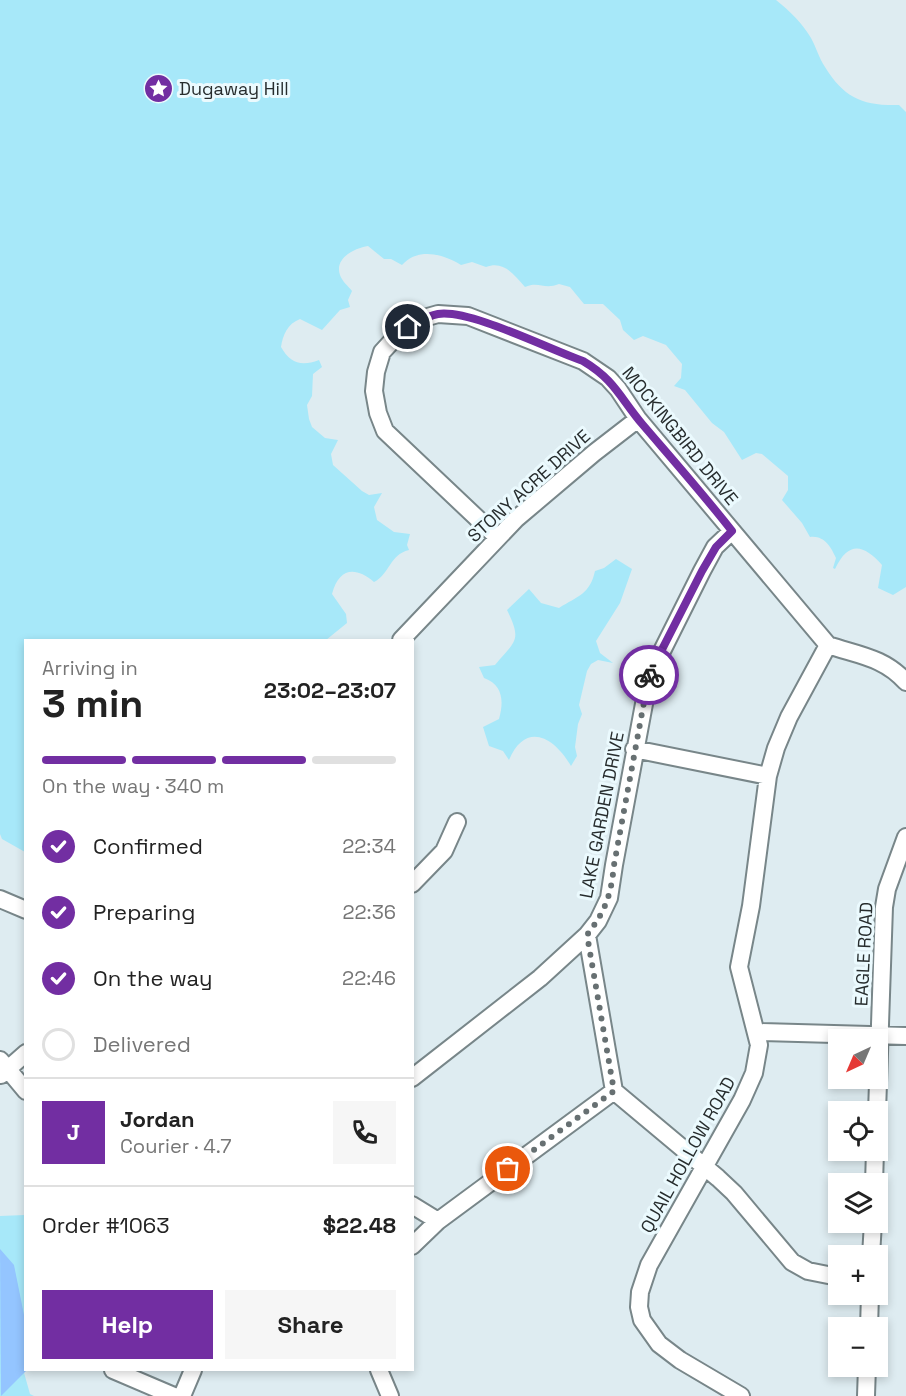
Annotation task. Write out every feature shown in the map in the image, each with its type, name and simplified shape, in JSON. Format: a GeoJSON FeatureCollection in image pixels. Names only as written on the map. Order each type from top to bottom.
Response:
{"type":"FeatureCollection","features":[{"type":"Feature","properties":{"kind":"street","name":"MOCKINGBIRD DRIVE"},"geometry":{"type":"LineString","coordinates":[[497,537],[386,431],[378,413],[374,391],[376,372],[382,352],[401,333],[424,318],[438,314],[468,316],[590,366],[608,378],[638,419],[828,645]]}},
{"type":"Feature","properties":{"kind":"street","name":"STONY ACRE DRIVE"},"geometry":{"type":"LineString","coordinates":[[402,639],[497,537],[548,490],[638,419]]}},
{"type":"Feature","properties":{"kind":"street","name":"LAKE GARDEN DRIVE"},"geometry":{"type":"LineString","coordinates":[[414,1072],[540,978],[587,935],[598,921],[609,898],[634,749],[649,676],[702,571],[716,547],[732,531]]}},
{"type":"Feature","properties":{"kind":"street"},"geometry":{"type":"LineString","coordinates":[[828,645],[876,658],[887,664],[906,682]]}},
{"type":"Feature","properties":{"kind":"street","name":"QUAIL HOLLOW ROAD"},"geometry":{"type":"LineString","coordinates":[[741,1396],[669,1352],[646,1327],[640,1314],[640,1292],[645,1274],[754,1072],[759,1052],[758,1032],[739,967],[751,906],[768,776],[776,748],[789,717],[828,645]]}},
{"type":"Feature","properties":{"kind":"street"},"geometry":{"type":"LineString","coordinates":[[634,749],[768,776]]}},
{"type":"Feature","properties":{"kind":"street"},"geometry":{"type":"LineString","coordinates":[[414,882],[444,851],[457,822]]}},
{"type":"Feature","properties":{"kind":"street","name":"EAGLE ROAD"},"geometry":{"type":"LineString","coordinates":[[880,1029],[884,907],[887,889],[906,837]]}},
{"type":"Feature","properties":{"kind":"street"},"geometry":{"type":"LineString","coordinates":[[0,899],[24,909]]}},
{"type":"Feature","properties":{"kind":"street"},"geometry":{"type":"LineString","coordinates":[[587,935],[614,1091],[734,1193],[792,1263],[808,1271],[828,1275]]}},
{"type":"Feature","properties":{"kind":"street"},"geometry":{"type":"LineString","coordinates":[[758,1032],[828,1034]]}},
{"type":"Feature","properties":{"kind":"street"},"geometry":{"type":"LineString","coordinates":[[888,1036],[906,1036]]}},
{"type":"Feature","properties":{"kind":"street"},"geometry":{"type":"LineString","coordinates":[[24,1054],[2,1068],[24,1089]]}},
{"type":"Feature","properties":{"kind":"street"},"geometry":{"type":"LineString","coordinates":[[414,1244],[438,1221],[614,1091]]}},
{"type":"Feature","properties":{"kind":"street"},"geometry":{"type":"LineString","coordinates":[[414,1205],[438,1221]]}},
{"type":"Feature","properties":{"kind":"street"},"geometry":{"type":"LineString","coordinates":[[115,1371],[174,1396]]}},
{"type":"Feature","properties":{"kind":"street"},"geometry":{"type":"LineString","coordinates":[[182,1396],[193,1371]]}},
{"type":"Feature","properties":{"kind":"street"},"geometry":{"type":"LineString","coordinates":[[379,1371],[390,1396]]}},
{"type":"Feature","properties":{"kind":"street"},"geometry":{"type":"LineString","coordinates":[[866,1396],[867,1377]]}},
{"type":"Feature","properties":{"kind":"shaded area"},"geometry":{"type":"Polygon","coordinates":[[[0,0],[776,0],[804,27],[832,78],[847,93],[865,102],[899,105],[906,112],[906,587],[893,595],[878,588],[882,565],[863,550],[851,550],[846,553],[835,569],[833,568],[836,558],[829,546],[819,538],[810,537],[802,523],[782,500],[788,490],[788,476],[762,454],[756,453],[742,460],[724,432],[712,423],[685,390],[674,386],[681,378],[682,364],[666,345],[643,336],[634,340],[623,330],[620,320],[603,304],[584,304],[570,287],[559,284],[525,287],[508,270],[498,265],[486,267],[472,262],[461,265],[439,255],[423,254],[408,259],[402,265],[391,259],[384,259],[368,246],[363,247],[347,255],[340,264],[341,277],[352,291],[348,300],[350,307],[340,310],[322,330],[300,319],[296,321],[286,330],[281,347],[288,357],[297,362],[307,363],[319,360],[322,367],[313,374],[312,396],[307,405],[312,427],[325,438],[338,440],[331,454],[333,465],[369,495],[382,493],[374,507],[377,520],[394,532],[410,534],[407,545],[409,550],[397,556],[374,582],[354,572],[348,572],[339,579],[332,594],[346,614],[347,623],[327,639],[24,639],[24,851],[2,839],[0,834],[0,0]]]}},
{"type":"Feature","properties":{"kind":"shaded area"},"geometry":{"type":"Polygon","coordinates":[[[616,559],[632,569],[620,603],[596,641],[600,653],[613,663],[598,660],[591,664],[587,671],[579,705],[582,714],[578,724],[575,747],[577,756],[571,766],[549,741],[532,737],[524,740],[516,748],[509,760],[503,751],[489,746],[483,727],[499,719],[501,700],[498,689],[484,678],[479,667],[495,665],[512,645],[515,634],[507,610],[529,589],[541,603],[559,608],[586,590],[595,571],[604,568],[616,559]]]}},
{"type":"Feature","properties":{"kind":"shaded area"},"geometry":{"type":"Polygon","coordinates":[[[24,1215],[23,1369],[30,1394],[34,1396],[0,1396],[0,1216],[24,1215]]]}},
{"type":"Feature","properties":{"kind":"shaded area"},"geometry":{"type":"Polygon","coordinates":[[[0,1249],[14,1265],[24,1315],[24,1371],[26,1371],[1,1396],[0,1249]]]}},
{"type":"Feature","properties":{"kind":"way so far"},"geometry":{"type":"LineString","coordinates":[[508,1169],[614,1091],[587,935],[598,921],[611,890],[649,675]]}},
{"type":"Feature","properties":{"kind":"place","name":"Dugaway Hill"},"geometry":{"type":"Point","coordinates":[158,89]}},
{"type":"Feature","properties":{"kind":"route"},"geometry":{"type":"LineString","coordinates":[[408,327],[424,318],[438,314],[468,316],[583,361],[608,378],[618,389],[638,419],[732,531],[716,547],[702,571],[649,675]]}}]}
